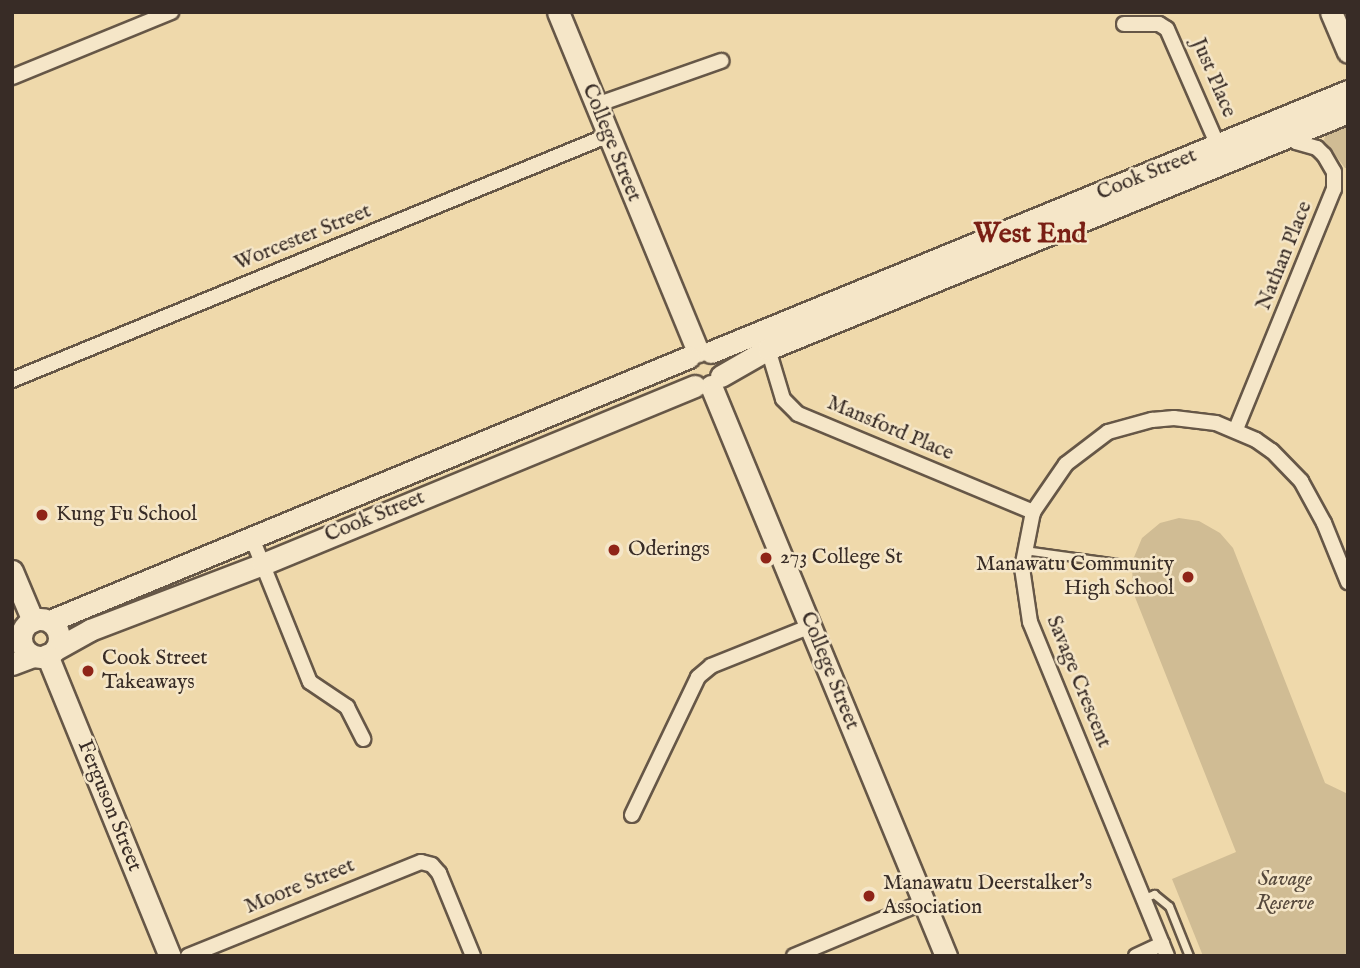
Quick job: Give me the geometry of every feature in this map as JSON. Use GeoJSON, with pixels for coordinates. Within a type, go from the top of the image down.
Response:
{"type":"FeatureCollection","features":[{"type":"Feature","properties":{"kind":"street"},"geometry":{"type":"LineString","coordinates":[[12,77],[171,12]]}},
{"type":"Feature","properties":{"kind":"street","name":"College Street"},"geometry":{"type":"LineString","coordinates":[[558,12],[699,353]]}},
{"type":"Feature","properties":{"kind":"street"},"geometry":{"type":"LineString","coordinates":[[1331,12],[1348,52]]}},
{"type":"Feature","properties":{"kind":"street","name":"Just Place"},"geometry":{"type":"LineString","coordinates":[[1124,24],[1159,24],[1167,29],[1218,146]]}},
{"type":"Feature","properties":{"kind":"street"},"geometry":{"type":"LineString","coordinates":[[596,105],[721,61]]}},
{"type":"Feature","properties":{"kind":"street","name":"Cook Street"},"geometry":{"type":"LineString","coordinates":[[12,664],[45,653],[90,630],[263,564],[709,382],[777,339],[1285,125],[1348,91]]}},
{"type":"Feature","properties":{"kind":"street","name":"Cook Street"},"geometry":{"type":"LineString","coordinates":[[1036,230],[1218,146],[1285,125],[1348,112]]}},
{"type":"Feature","properties":{"kind":"street","name":"Nathan Place"},"geometry":{"type":"LineString","coordinates":[[1236,429],[1334,189],[1334,173],[1324,155],[1317,148],[1296,142],[1285,125]]}},
{"type":"Feature","properties":{"kind":"street","name":"Worcester Street"},"geometry":{"type":"LineString","coordinates":[[12,380],[609,135]]}},
{"type":"Feature","properties":{"kind":"street","name":"Cook Street"},"geometry":{"type":"LineString","coordinates":[[30,625],[252,538],[699,353],[777,339]]}},
{"type":"Feature","properties":{"kind":"street","name":"Mansford Place"},"geometry":{"type":"LineString","coordinates":[[777,339],[783,399],[798,414],[1033,513]]}},
{"type":"Feature","properties":{"kind":"street"},"geometry":{"type":"LineString","coordinates":[[699,353],[722,365],[709,382],[685,373],[699,353]]}},
{"type":"Feature","properties":{"kind":"street","name":"College Street"},"geometry":{"type":"LineString","coordinates":[[709,382],[946,956]]}},
{"type":"Feature","properties":{"kind":"street","name":"Savage Crescent"},"geometry":{"type":"LineString","coordinates":[[1165,950],[1030,622],[1024,585],[1023,550],[1033,513],[1066,464],[1108,432],[1131,423],[1174,418],[1216,423],[1236,429],[1272,451],[1301,481],[1324,523],[1348,582]]}},
{"type":"Feature","properties":{"kind":"street"},"geometry":{"type":"LineString","coordinates":[[252,538],[310,682],[347,707],[363,739]]}},
{"type":"Feature","properties":{"kind":"street"},"geometry":{"type":"LineString","coordinates":[[12,571],[30,625],[21,642],[45,653],[59,632],[30,625]]}},
{"type":"Feature","properties":{"kind":"street"},"geometry":{"type":"LineString","coordinates":[[632,815],[698,677],[711,666],[811,626]]}},
{"type":"Feature","properties":{"kind":"street","name":"Ferguson Street"},"geometry":{"type":"LineString","coordinates":[[45,653],[170,956]]}},
{"type":"Feature","properties":{"kind":"street","name":"Moore Street"},"geometry":{"type":"LineString","coordinates":[[188,956],[413,864],[428,863],[439,873],[473,956]]}},
{"type":"Feature","properties":{"kind":"street"},"geometry":{"type":"LineString","coordinates":[[794,956],[924,902]]}},
{"type":"Feature","properties":{"kind":"street"},"geometry":{"type":"LineString","coordinates":[[1136,956],[1165,950]]}},
{"type":"Feature","properties":{"kind":"lane"},"geometry":{"type":"LineString","coordinates":[[1023,550],[1132,565]]}},
{"type":"Feature","properties":{"kind":"lane"},"geometry":{"type":"LineString","coordinates":[[1144,898],[1154,894],[1169,906],[1189,956]]}},
{"type":"Feature","properties":{"kind":"green space"},"geometry":{"type":"Polygon","coordinates":[[[1348,124],[1348,168],[1345,168],[1324,140],[1326,133],[1348,124]]]}},
{"type":"Feature","properties":{"kind":"green space","name":"Savage Reserve"},"geometry":{"type":"Polygon","coordinates":[[[1179,518],[1199,521],[1220,533],[1233,548],[1325,783],[1348,794],[1348,956],[1203,956],[1172,879],[1236,852],[1133,592],[1132,562],[1142,538],[1160,523],[1179,518]]]}},
{"type":"Feature","properties":{"kind":"place","name":"Kung Fu School"},"geometry":{"type":"Point","coordinates":[42,515]}},
{"type":"Feature","properties":{"kind":"place","name":"Oderings"},"geometry":{"type":"Point","coordinates":[614,550]}},
{"type":"Feature","properties":{"kind":"place","name":"273 College St"},"geometry":{"type":"Point","coordinates":[766,558]}},
{"type":"Feature","properties":{"kind":"place","name":"Manawatu Community High School"},"geometry":{"type":"Point","coordinates":[1188,577]}},
{"type":"Feature","properties":{"kind":"place","name":"Cook Street Takeaways"},"geometry":{"type":"Point","coordinates":[88,671]}},
{"type":"Feature","properties":{"kind":"place","name":"Manawatu Deerstalker's Association"},"geometry":{"type":"Point","coordinates":[869,896]}},
{"type":"Feature","properties":{"kind":"district","name":"West End"},"geometry":{"type":"Point","coordinates":[1030,235]}}]}
